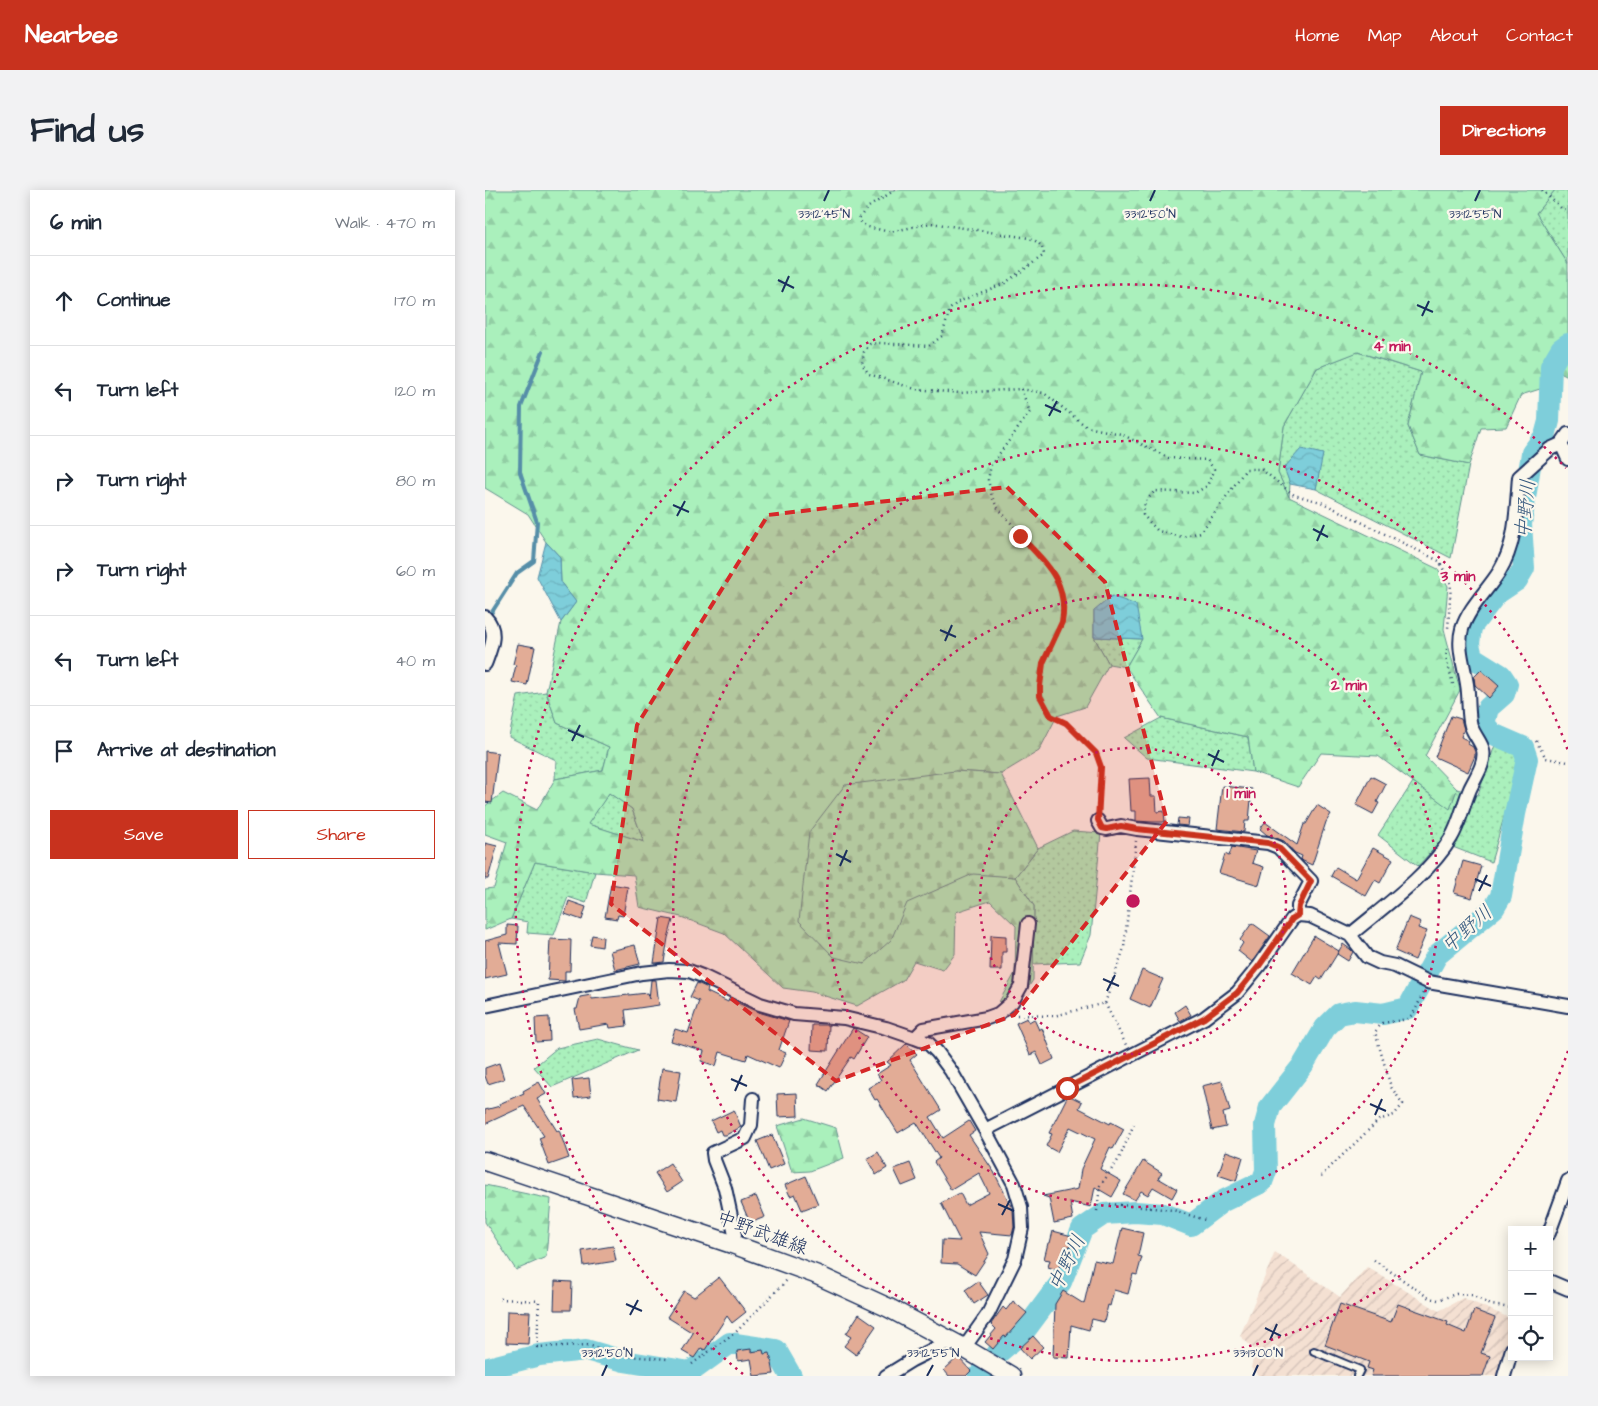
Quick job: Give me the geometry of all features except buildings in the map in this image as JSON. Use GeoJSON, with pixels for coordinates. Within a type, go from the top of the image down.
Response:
{"type":"FeatureCollection","features":[{"type":"Feature","properties":{"kind":"main road","name":"中野武雄線"},"geometry":{"type":"LineString","coordinates":[[485,1160],[732,1244],[799,1269],[889,1308],[957,1344],[1011,1376]]}},
{"type":"Feature","properties":{"kind":"street"},"geometry":{"type":"LineString","coordinates":[[1350,935],[1422,874],[1442,853],[1452,836],[1469,791],[1483,762],[1483,750],[1472,728],[1467,710],[1468,692],[1461,654],[1462,630],[1469,613],[1498,573],[1509,553],[1514,534],[1519,477],[1549,449],[1564,439],[1568,459]]}},
{"type":"Feature","properties":{"kind":"street"},"geometry":{"type":"LineString","coordinates":[[485,617],[493,628],[493,645],[485,664]]}},
{"type":"Feature","properties":{"kind":"street"},"geometry":{"type":"LineString","coordinates":[[1098,820],[1102,828],[1107,829],[1121,826],[1268,843],[1278,847],[1311,881],[1299,906],[1298,915]]}},
{"type":"Feature","properties":{"kind":"street"},"geometry":{"type":"LineString","coordinates":[[985,1130],[1204,1018],[1237,993],[1259,966],[1292,919],[1298,915],[1310,916],[1350,935],[1367,957],[1380,964],[1395,966],[1422,980],[1568,1006]]}},
{"type":"Feature","properties":{"kind":"street"},"geometry":{"type":"LineString","coordinates":[[915,1038],[924,1029],[987,1018],[998,1014],[1012,1002],[1021,986],[1028,924]]}},
{"type":"Feature","properties":{"kind":"street"},"geometry":{"type":"LineString","coordinates":[[485,1006],[641,974],[669,970],[689,971],[760,1004],[794,1014],[844,1018],[928,1043],[951,1071],[1014,1184],[1021,1207],[1022,1228],[1015,1259],[988,1314],[957,1344],[912,1360],[886,1376]]}},
{"type":"Feature","properties":{"kind":"street"},"geometry":{"type":"LineString","coordinates":[[732,1244],[735,1235],[725,1188],[713,1160],[713,1153],[745,1138],[751,1125],[753,1099]]}},
{"type":"Feature","properties":{"kind":"street"},"geometry":{"type":"LineString","coordinates":[[1552,1226],[1568,1181]]}},
{"type":"Feature","properties":{"kind":"street"},"geometry":{"type":"LineString","coordinates":[[1553,1283],[1568,1289]]}},
{"type":"Feature","properties":{"kind":"street"},"geometry":{"type":"LineString","coordinates":[[1504,1376],[1508,1361]]}},
{"type":"Feature","properties":{"kind":"lane"},"geometry":{"type":"LineString","coordinates":[[1314,1351],[1360,1370],[1357,1376]]}},
{"type":"Feature","properties":{"kind":"path"},"geometry":{"type":"LineString","coordinates":[[895,190],[867,208],[859,218],[862,224],[890,232],[931,222],[1029,238],[1038,242],[1043,249],[1044,255],[1005,283],[958,302],[950,309],[942,336],[929,346],[870,344],[864,352],[862,364],[869,374],[915,389],[960,393],[1021,388],[1044,393],[1087,428],[1121,434],[1169,458],[1207,460],[1214,469],[1207,486],[1195,493],[1155,491],[1145,502],[1143,515],[1158,531],[1182,537],[1201,532],[1246,469],[1261,468],[1294,495],[1321,502],[1439,561],[1451,584],[1448,630]]}},
{"type":"Feature","properties":{"kind":"path"},"geometry":{"type":"LineString","coordinates":[[1542,190],[1568,212]]}},
{"type":"Feature","properties":{"kind":"path"},"geometry":{"type":"LineString","coordinates":[[1021,388],[1030,412],[991,465],[988,480],[997,508],[1051,568],[1062,594],[1062,622],[1043,663],[1040,696],[1051,716],[1066,723],[1096,753],[1101,767],[1098,820]]}},
{"type":"Feature","properties":{"kind":"path"},"geometry":{"type":"LineString","coordinates":[[1447,648],[1446,658],[1455,692]]}},
{"type":"Feature","properties":{"kind":"path"},"geometry":{"type":"LineString","coordinates":[[1536,741],[1546,758],[1568,762]]}},
{"type":"Feature","properties":{"kind":"path"},"geometry":{"type":"LineString","coordinates":[[1131,1056],[1105,1003],[1124,948],[1137,829]]}},
{"type":"Feature","properties":{"kind":"path"},"geometry":{"type":"LineString","coordinates":[[1321,1176],[1379,1120],[1394,1116],[1403,1104],[1391,1087],[1375,1032],[1382,1023],[1406,1020],[1415,1013],[1422,980]]}},
{"type":"Feature","properties":{"kind":"path"},"geometry":{"type":"LineString","coordinates":[[998,1014],[1054,1016],[1105,1003]]}},
{"type":"Feature","properties":{"kind":"path"},"geometry":{"type":"LineString","coordinates":[[1097,1211],[1100,1186],[1119,1159],[1134,1124]]}},
{"type":"Feature","properties":{"kind":"path"},"geometry":{"type":"LineString","coordinates":[[1110,1204],[1173,1210],[1205,1220]]}},
{"type":"Feature","properties":{"kind":"path"},"geometry":{"type":"LineString","coordinates":[[1375,1260],[1429,1298],[1438,1300],[1456,1294],[1471,1295],[1491,1305],[1508,1307]]}},
{"type":"Feature","properties":{"kind":"path"},"geometry":{"type":"LineString","coordinates":[[692,1364],[737,1331],[799,1269]]}},
{"type":"Feature","properties":{"kind":"path"},"geometry":{"type":"LineString","coordinates":[[500,1299],[539,1302],[537,1347],[587,1345],[627,1356],[667,1359]]}},
{"type":"Feature","properties":{"kind":"highlighted area"},"geometry":{"type":"Polygon","coordinates":[[[1007,487],[1105,582],[1167,821],[1014,1015],[836,1081],[611,904],[637,725],[768,515],[1007,487]]]}},
{"type":"Feature","properties":{"kind":"shaded area"},"geometry":{"type":"Polygon","coordinates":[[[1275,1252],[1340,1297],[1367,1267],[1439,1311],[1463,1298],[1508,1317],[1508,1338],[1497,1376],[1259,1376],[1251,1368],[1255,1350],[1240,1336],[1275,1252]]]}},
{"type":"Feature","properties":{"kind":"green space"},"geometry":{"type":"Polygon","coordinates":[[[485,190],[1555,190],[1536,213],[1568,264],[1568,376],[1558,371],[1540,389],[1521,395],[1506,427],[1481,428],[1469,465],[1420,455],[1408,426],[1421,372],[1358,352],[1317,368],[1284,426],[1278,473],[1289,497],[1438,569],[1448,586],[1444,629],[1460,690],[1425,756],[1457,789],[1450,809],[1378,756],[1321,753],[1298,787],[1253,772],[1248,737],[1161,718],[1126,667],[1142,639],[1094,611],[1094,637],[1109,664],[1085,707],[1057,716],[1039,751],[1001,774],[955,771],[864,890],[973,873],[1015,877],[1034,906],[1033,980],[1016,1007],[999,1002],[1015,973],[1016,926],[990,901],[956,912],[955,954],[943,970],[914,961],[903,980],[857,1006],[812,992],[783,988],[724,933],[681,917],[639,907],[634,875],[595,872],[535,862],[511,919],[485,930],[485,889],[494,888],[507,842],[485,834],[485,806],[503,793],[537,810],[555,779],[603,770],[609,747],[557,723],[546,692],[561,622],[576,602],[561,583],[560,557],[546,542],[528,514],[485,488],[485,190]],[[609,793],[588,824],[644,842],[632,809],[609,793]]]}},
{"type":"Feature","properties":{"kind":"green space"},"geometry":{"type":"Polygon","coordinates":[[[1555,190],[1568,191],[1568,264],[1536,213],[1555,190]]]}},
{"type":"Feature","properties":{"kind":"green space"},"geometry":{"type":"Polygon","coordinates":[[[1357,352],[1421,372],[1408,426],[1420,455],[1469,465],[1451,558],[1316,489],[1322,454],[1285,468],[1290,484],[1289,497],[1278,473],[1284,426],[1317,368],[1357,352]]]}},
{"type":"Feature","properties":{"kind":"green space"},"geometry":{"type":"Polygon","coordinates":[[[1094,637],[1142,639],[1126,667],[1109,664],[1094,637]]]}},
{"type":"Feature","properties":{"kind":"green space"},"geometry":{"type":"Polygon","coordinates":[[[546,692],[557,723],[609,747],[603,770],[555,779],[556,760],[509,737],[518,696],[546,692]]]}},
{"type":"Feature","properties":{"kind":"green space"},"geometry":{"type":"Polygon","coordinates":[[[1161,718],[1248,737],[1253,772],[1147,758],[1124,738],[1161,718]]]}},
{"type":"Feature","properties":{"kind":"green space"},"geometry":{"type":"Polygon","coordinates":[[[1497,739],[1522,755],[1491,862],[1440,842],[1418,866],[1378,835],[1413,782],[1450,808],[1457,789],[1478,795],[1497,739]]]}},
{"type":"Feature","properties":{"kind":"green space"},"geometry":{"type":"Polygon","coordinates":[[[955,771],[1001,774],[1038,848],[1015,877],[973,874],[907,903],[891,940],[864,964],[834,957],[799,921],[809,832],[845,785],[955,771]]]}},
{"type":"Feature","properties":{"kind":"green space"},"geometry":{"type":"Polygon","coordinates":[[[609,793],[632,809],[644,842],[587,824],[609,793]]]}},
{"type":"Feature","properties":{"kind":"green space"},"geometry":{"type":"Polygon","coordinates":[[[1073,831],[1101,833],[1091,935],[1080,962],[1033,964],[1034,906],[1015,877],[1038,848],[1073,831]]]}},
{"type":"Feature","properties":{"kind":"green space"},"geometry":{"type":"Polygon","coordinates":[[[535,862],[595,872],[586,903],[568,897],[554,935],[527,933],[528,922],[511,919],[535,862]]]}},
{"type":"Feature","properties":{"kind":"green space"},"geometry":{"type":"Polygon","coordinates":[[[598,1039],[638,1050],[552,1087],[534,1067],[557,1048],[598,1039]]]}},
{"type":"Feature","properties":{"kind":"green space"},"geometry":{"type":"Polygon","coordinates":[[[804,1118],[836,1128],[844,1158],[810,1171],[792,1172],[777,1126],[804,1118]]]}},
{"type":"Feature","properties":{"kind":"green space"},"geometry":{"type":"Polygon","coordinates":[[[485,1185],[551,1199],[546,1257],[516,1270],[485,1222],[485,1185]]]}},
{"type":"Feature","properties":{"kind":"water"},"geometry":{"type":"Polygon","coordinates":[[[1301,449],[1323,454],[1316,489],[1290,484],[1284,468],[1301,449]]]}},
{"type":"Feature","properties":{"kind":"water"},"geometry":{"type":"Polygon","coordinates":[[[546,542],[560,557],[561,583],[576,602],[561,622],[537,577],[546,542]]]}},
{"type":"Feature","properties":{"kind":"water"},"geometry":{"type":"Polygon","coordinates":[[[1112,596],[1136,605],[1142,639],[1094,637],[1094,611],[1112,596]]]}},
{"type":"Feature","properties":{"kind":"waterway","name":"中野川"},"geometry":{"type":"LineString","coordinates":[[997,1354],[1026,1329],[1061,1282],[1082,1229],[1104,1214],[1135,1212],[1163,1214],[1191,1225],[1223,1201],[1262,1182],[1266,1171],[1265,1125],[1270,1107],[1303,1065],[1325,1028],[1339,1014],[1355,1011],[1383,1014],[1408,1008],[1437,955],[1494,908],[1501,896],[1515,814],[1527,759],[1523,747],[1493,734],[1484,724],[1488,708],[1504,694],[1507,684],[1501,675],[1472,657],[1469,644],[1471,627],[1496,594],[1517,580],[1524,568],[1521,524],[1532,453],[1545,436],[1549,421],[1551,366],[1561,349],[1568,344]]}},
{"type":"Feature","properties":{"kind":"waterway"},"geometry":{"type":"LineString","coordinates":[[492,612],[517,573],[534,561],[537,522],[520,472],[521,407],[543,351]]}},
{"type":"Feature","properties":{"kind":"waterway","name":"中野川"},"geometry":{"type":"LineString","coordinates":[[485,1369],[539,1355],[586,1350],[624,1361],[690,1372],[730,1343],[776,1350],[791,1376]]}},
{"type":"Feature","properties":{"kind":"waterway","name":"中野川"},"geometry":{"type":"LineString","coordinates":[[979,1376],[983,1372]]}},
{"type":"Feature","properties":{"kind":"route"},"geometry":{"type":"LineString","coordinates":[[1020,536],[1051,568],[1062,594],[1062,622],[1043,663],[1040,696],[1051,716],[1066,723],[1096,753],[1101,767],[1098,820],[1102,828],[1107,829],[1121,826],[1268,843],[1278,847],[1311,881],[1299,906],[1298,915],[1292,919],[1259,966],[1237,993],[1204,1018],[1067,1088]]}}]}
